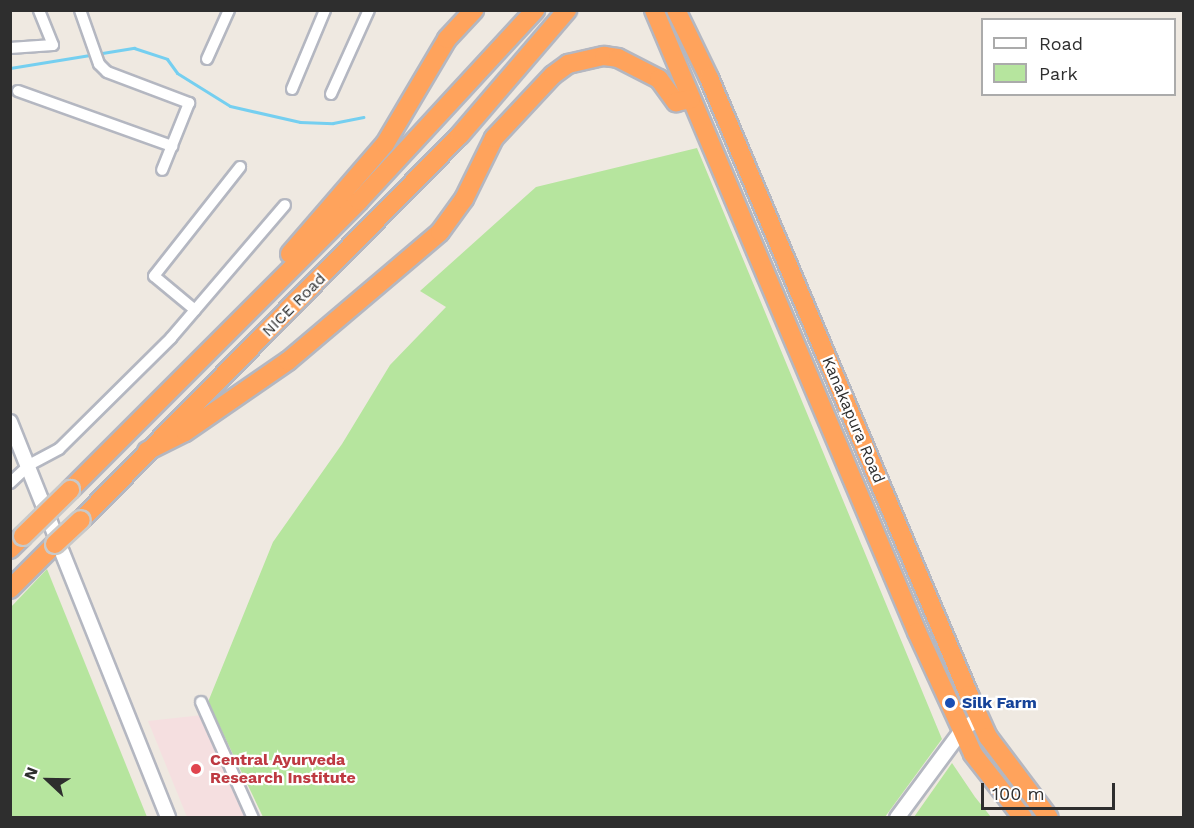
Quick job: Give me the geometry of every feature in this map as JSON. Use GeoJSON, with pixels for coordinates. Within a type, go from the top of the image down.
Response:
{"type":"FeatureCollection","features":[{"type":"Feature","properties":{"kind":"highway"},"geometry":{"type":"LineString","coordinates":[[255,304],[276,271],[385,144],[447,39],[474,10]]}},
{"type":"Feature","properties":{"kind":"highway","name":"NICE Road"},"geometry":{"type":"LineString","coordinates":[[17,542],[359,201],[535,10]]}},
{"type":"Feature","properties":{"kind":"highway","name":"NICE Road"},"geometry":{"type":"LineString","coordinates":[[10,589],[81,520],[460,135],[567,10]]}},
{"type":"Feature","properties":{"kind":"highway","name":"Kanakapura Road"},"geometry":{"type":"LineString","coordinates":[[654,10],[917,633],[973,754],[1023,818]]}},
{"type":"Feature","properties":{"kind":"highway","name":"Kanakapura Road"},"geometry":{"type":"LineString","coordinates":[[676,10],[988,737],[1049,818]]}},
{"type":"Feature","properties":{"kind":"highway"},"geometry":{"type":"LineString","coordinates":[[147,451],[185,432],[288,361],[440,232],[465,199],[494,138],[553,75],[568,64],[588,58],[618,58],[658,79],[676,102],[691,99]]}},
{"type":"Feature","properties":{"kind":"highway"},"geometry":{"type":"LineString","coordinates":[[735,201],[754,190]]}},
{"type":"Feature","properties":{"kind":"street"},"geometry":{"type":"LineString","coordinates":[[10,48],[53,45],[39,10]]}},
{"type":"Feature","properties":{"kind":"street"},"geometry":{"type":"LineString","coordinates":[[81,10],[99,64],[107,72],[189,103],[162,170]]}},
{"type":"Feature","properties":{"kind":"street"},"geometry":{"type":"LineString","coordinates":[[207,59],[229,10]]}},
{"type":"Feature","properties":{"kind":"street"},"geometry":{"type":"LineString","coordinates":[[292,89],[325,10]]}},
{"type":"Feature","properties":{"kind":"street"},"geometry":{"type":"LineString","coordinates":[[331,94],[369,10]]}},
{"type":"Feature","properties":{"kind":"street"},"geometry":{"type":"LineString","coordinates":[[18,91],[172,146]]}},
{"type":"Feature","properties":{"kind":"street"},"geometry":{"type":"LineString","coordinates":[[195,310],[154,276],[240,168]]}},
{"type":"Feature","properties":{"kind":"street"},"geometry":{"type":"LineString","coordinates":[[10,483],[29,465],[59,449],[195,310],[285,205]]}},
{"type":"Feature","properties":{"kind":"street"},"geometry":{"type":"LineString","coordinates":[[10,422],[168,818]]}},
{"type":"Feature","properties":{"kind":"street"},"geometry":{"type":"LineString","coordinates":[[201,702],[253,818]]}},
{"type":"Feature","properties":{"kind":"street"},"geometry":{"type":"LineString","coordinates":[[897,818],[962,730],[980,718]]}},
{"type":"Feature","properties":{"kind":"shaded area","name":"Central Ayurveda Research Institute"},"geometry":{"type":"Polygon","coordinates":[[[203,715],[245,817],[187,817],[148,721],[203,715]]]}},
{"type":"Feature","properties":{"kind":"green space"},"geometry":{"type":"Polygon","coordinates":[[[697,148],[942,739],[885,817],[263,817],[208,702],[273,542],[342,444],[390,365],[446,307],[420,291],[536,187],[697,148]]]}},
{"type":"Feature","properties":{"kind":"green space"},"geometry":{"type":"Polygon","coordinates":[[[47,569],[147,817],[11,817],[11,607],[47,569]]]}},
{"type":"Feature","properties":{"kind":"green space"},"geometry":{"type":"Polygon","coordinates":[[[952,763],[975,797],[991,817],[914,817],[952,763]]]}},
{"type":"Feature","properties":{"kind":"waterway"},"geometry":{"type":"LineString","coordinates":[[10,68],[134,48],[167,59],[177,73],[230,106],[300,122],[333,123],[363,117]]}},
{"type":"Feature","properties":{"kind":"place","name":"Silk Farm"},"geometry":{"type":"Point","coordinates":[950,703]}},
{"type":"Feature","properties":{"kind":"place","name":"Central Ayurveda Research Institute"},"geometry":{"type":"Point","coordinates":[196,769]}}]}
